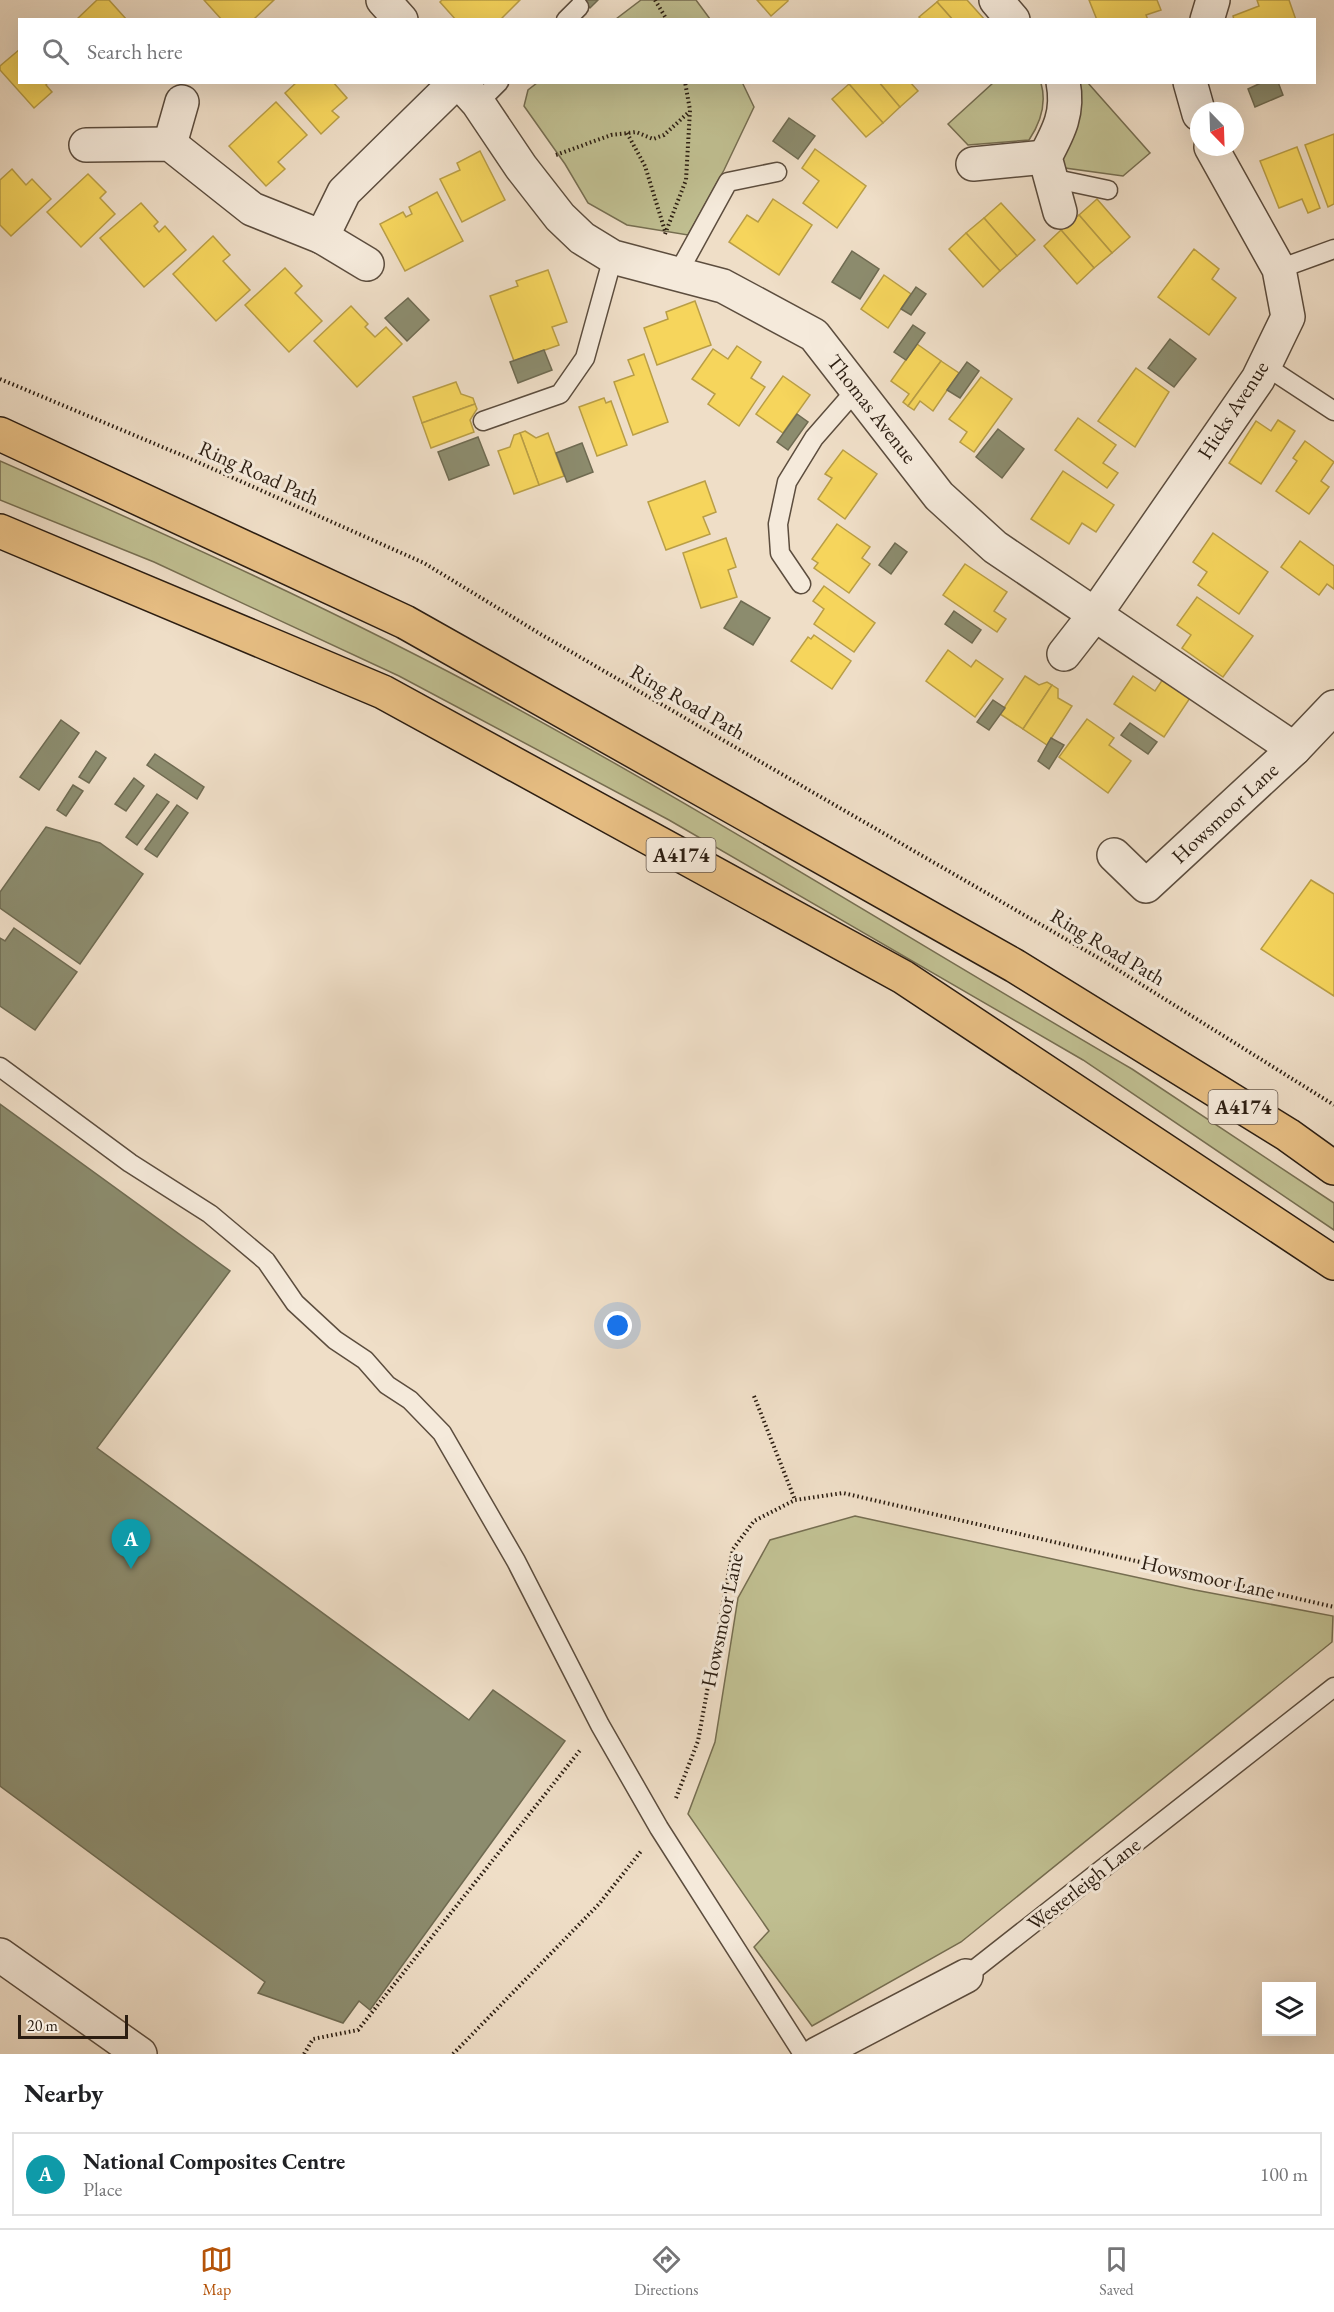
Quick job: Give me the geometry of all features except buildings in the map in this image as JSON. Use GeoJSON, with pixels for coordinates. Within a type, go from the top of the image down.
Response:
{"type":"FeatureCollection","features":[{"type":"Feature","properties":{"kind":"highway","name":"A4174"},"geometry":{"type":"LineString","coordinates":[[0,434],[405,622],[1015,966],[1288,1135],[1334,1168]]}},
{"type":"Feature","properties":{"kind":"highway","name":"A4174"},"geometry":{"type":"LineString","coordinates":[[0,531],[383,692],[705,868],[903,977],[1334,1263]]}},
{"type":"Feature","properties":{"kind":"street"},"geometry":{"type":"LineString","coordinates":[[383,0],[399,18]]}},
{"type":"Feature","properties":{"kind":"street"},"geometry":{"type":"LineString","coordinates":[[996,0],[1011,18]]}},
{"type":"Feature","properties":{"kind":"street"},"geometry":{"type":"LineString","coordinates":[[1208,18],[1212,0]]}},
{"type":"Feature","properties":{"kind":"street"},"geometry":{"type":"LineString","coordinates":[[1060,212],[1048,168],[1062,126],[1066,101],[1063,84]]}},
{"type":"Feature","properties":{"kind":"street"},"geometry":{"type":"LineString","coordinates":[[1192,84],[1196,102]]}},
{"type":"Feature","properties":{"kind":"street","name":"Thomas Avenue"},"geometry":{"type":"LineString","coordinates":[[322,237],[344,192],[473,88],[521,167],[560,217],[582,238],[614,257],[723,286],[814,335],[939,496],[995,547],[1294,749]]}},
{"type":"Feature","properties":{"kind":"street"},"geometry":{"type":"LineString","coordinates":[[170,144],[182,102]]}},
{"type":"Feature","properties":{"kind":"street"},"geometry":{"type":"LineString","coordinates":[[86,145],[170,144],[252,208],[322,237],[367,264]]}},
{"type":"Feature","properties":{"kind":"street","name":"Hicks Avenue"},"geometry":{"type":"LineString","coordinates":[[1064,654],[1096,614],[1258,379],[1288,317],[1279,269],[1216,156]]}},
{"type":"Feature","properties":{"kind":"street"},"geometry":{"type":"LineString","coordinates":[[973,164],[1048,168]]}},
{"type":"Feature","properties":{"kind":"street","name":"Howsmoor Lane"},"geometry":{"type":"LineString","coordinates":[[1114,855],[1146,886],[1294,749],[1334,706]]}},
{"type":"Feature","properties":{"kind":"street"},"geometry":{"type":"LineString","coordinates":[[0,1954],[140,2054]]}},
{"type":"Feature","properties":{"kind":"street","name":"Westerleigh Lane"},"geometry":{"type":"LineString","coordinates":[[817,2054],[966,1976]]}},
{"type":"Feature","properties":{"kind":"lane"},"geometry":{"type":"LineString","coordinates":[[568,18],[579,7]]}},
{"type":"Feature","properties":{"kind":"lane"},"geometry":{"type":"LineString","coordinates":[[1048,168],[1108,190]]}},
{"type":"Feature","properties":{"kind":"lane"},"geometry":{"type":"LineString","coordinates":[[666,269],[728,182],[777,172]]}},
{"type":"Feature","properties":{"kind":"lane"},"geometry":{"type":"LineString","coordinates":[[1279,269],[1334,249]]}},
{"type":"Feature","properties":{"kind":"lane"},"geometry":{"type":"LineString","coordinates":[[483,420],[560,394],[585,357],[614,257]]}},
{"type":"Feature","properties":{"kind":"lane"},"geometry":{"type":"LineString","coordinates":[[1264,365],[1334,411]]}},
{"type":"Feature","properties":{"kind":"lane"},"geometry":{"type":"LineString","coordinates":[[801,584],[780,553],[778,524],[787,482],[814,438],[856,390]]}},
{"type":"Feature","properties":{"kind":"lane"},"geometry":{"type":"LineString","coordinates":[[0,1066],[130,1163],[210,1214],[266,1262],[295,1303],[335,1340],[365,1360],[387,1385],[410,1400],[442,1433],[474,1484],[561,1644],[600,1725],[659,1828],[803,2054]]}},
{"type":"Feature","properties":{"kind":"lane","name":"Westerleigh Lane"},"geometry":{"type":"LineString","coordinates":[[966,1976],[1334,1687]]}},
{"type":"Feature","properties":{"kind":"path"},"geometry":{"type":"LineString","coordinates":[[655,0],[666,18]]}},
{"type":"Feature","properties":{"kind":"path"},"geometry":{"type":"LineString","coordinates":[[666,232],[686,180],[690,110],[685,84]]}},
{"type":"Feature","properties":{"kind":"path"},"geometry":{"type":"LineString","coordinates":[[521,167],[611,135],[636,132],[653,139],[664,135],[690,110]]}},
{"type":"Feature","properties":{"kind":"path"},"geometry":{"type":"LineString","coordinates":[[627,133],[645,166],[666,232],[666,269]]}},
{"type":"Feature","properties":{"kind":"path","name":"Ring Road Path"},"geometry":{"type":"LineString","coordinates":[[0,379],[184,456],[424,563],[542,635],[1107,963],[1334,1105]]}},
{"type":"Feature","properties":{"kind":"path"},"geometry":{"type":"LineString","coordinates":[[754,1396],[795,1500]]}},
{"type":"Feature","properties":{"kind":"path","name":"Howsmoor Lane"},"geometry":{"type":"LineString","coordinates":[[453,2054],[599,1904],[659,1828],[675,1799],[698,1741],[733,1549],[754,1521],[795,1500],[843,1493],[1334,1607]]}},
{"type":"Feature","properties":{"kind":"path"},"geometry":{"type":"LineString","coordinates":[[304,2054],[313,2039],[358,2030],[600,1725]]}},
{"type":"Feature","properties":{"kind":"shaded area"},"geometry":{"type":"Polygon","coordinates":[[[641,0],[696,0],[709,18],[617,18],[641,0]]]}},
{"type":"Feature","properties":{"kind":"shaded area"},"geometry":{"type":"Polygon","coordinates":[[[536,84],[743,84],[754,107],[724,170],[688,235],[627,225],[588,203],[565,164],[524,106],[528,90],[536,84]]]}},
{"type":"Feature","properties":{"kind":"shaded area"},"geometry":{"type":"Polygon","coordinates":[[[992,84],[1041,84],[1042,113],[1029,140],[968,145],[948,124],[992,84]]]}},
{"type":"Feature","properties":{"kind":"shaded area"},"geometry":{"type":"Polygon","coordinates":[[[1077,84],[1089,84],[1150,153],[1123,176],[1058,167],[1077,84]]]}},
{"type":"Feature","properties":{"kind":"shaded area"},"geometry":{"type":"Polygon","coordinates":[[[0,461],[192,547],[382,638],[507,703],[665,792],[1132,1069],[1334,1203],[1334,1230],[1083,1060],[669,820],[399,676],[154,562],[0,500],[0,461]]]}},
{"type":"Feature","properties":{"kind":"shaded area"},"geometry":{"type":"Polygon","coordinates":[[[855,1516],[1195,1590],[1333,1616],[1332,1642],[961,1942],[812,2026],[754,1947],[769,1931],[688,1814],[715,1742],[738,1598],[770,1540],[855,1516]]]}},
{"type":"Feature","properties":{"kind":"place","name":"National Composites Centre"},"geometry":{"type":"Point","coordinates":[131,1569]}}]}
